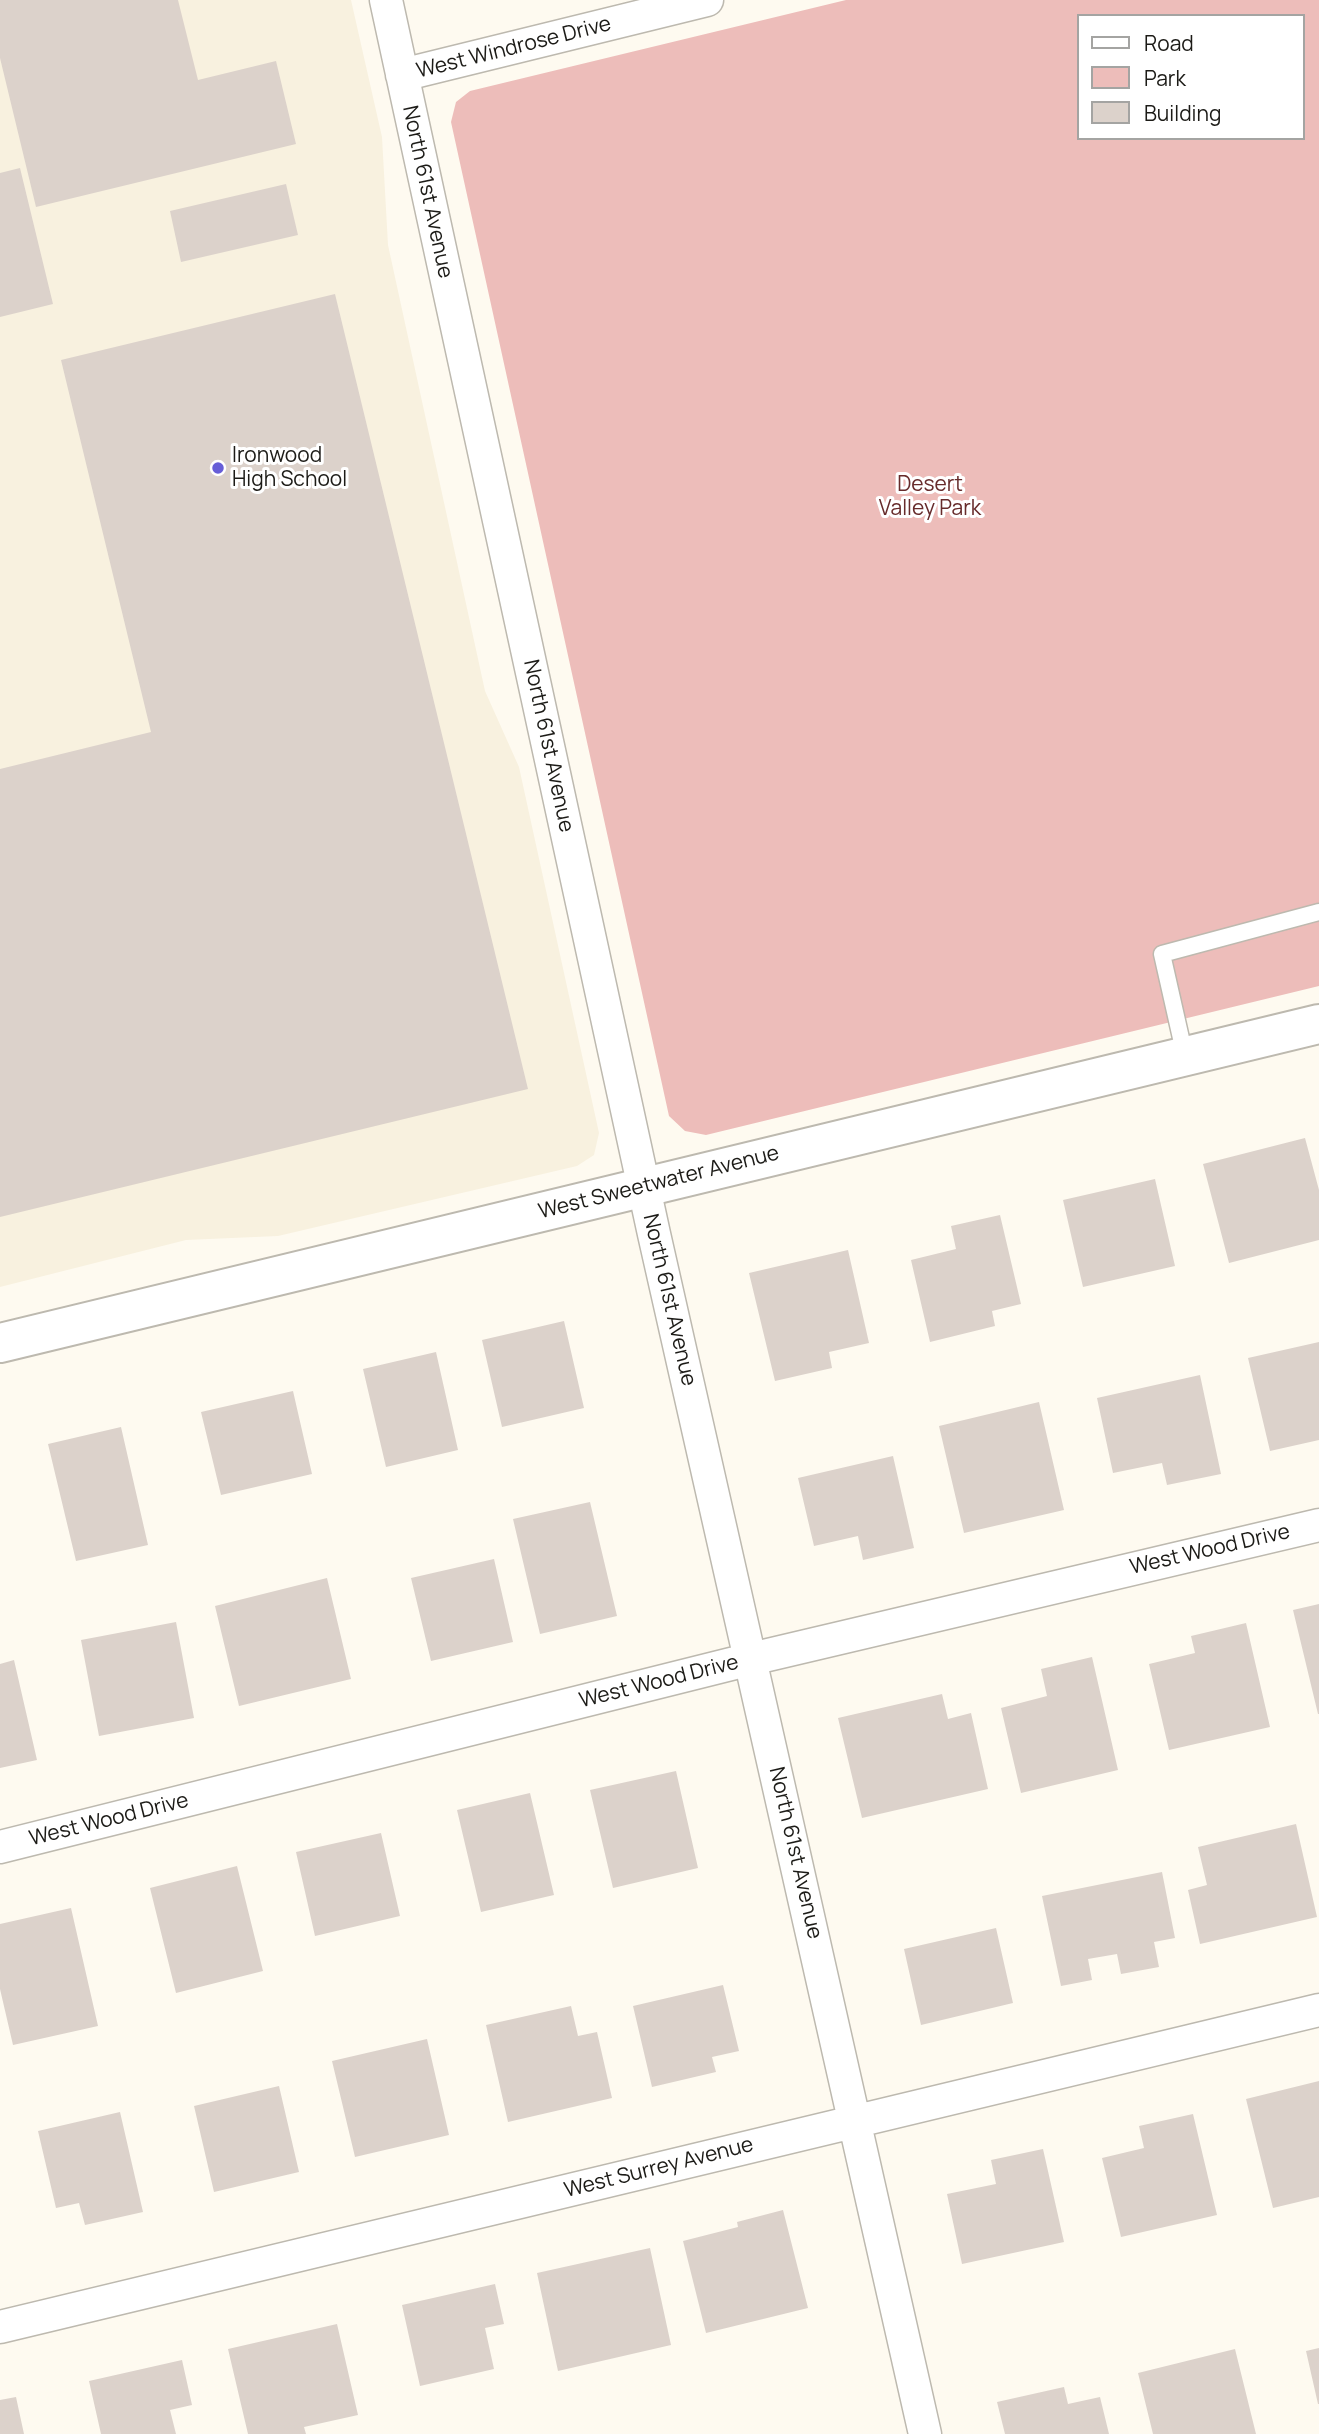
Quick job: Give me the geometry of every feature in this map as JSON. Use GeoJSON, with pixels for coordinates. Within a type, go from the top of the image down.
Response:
{"type":"FeatureCollection","features":[{"type":"Feature","properties":{"kind":"street","name":"North 61st Avenue"},"geometry":{"type":"LineString","coordinates":[[386,0],[644,1187],[925,2434]]}},
{"type":"Feature","properties":{"kind":"street","name":"West Windrose Drive"},"geometry":{"type":"LineString","coordinates":[[402,75],[707,0]]}},
{"type":"Feature","properties":{"kind":"street","name":"West Sweetwater Avenue"},"geometry":{"type":"LineString","coordinates":[[0,1343],[1319,1024]]}},
{"type":"Feature","properties":{"kind":"street","name":"West Wood Drive"},"geometry":{"type":"LineString","coordinates":[[0,1847],[751,1659],[1319,1525]]}},
{"type":"Feature","properties":{"kind":"street","name":"West Surrey Avenue"},"geometry":{"type":"LineString","coordinates":[[0,2328],[1319,2010]]}},
{"type":"Feature","properties":{"kind":"lane"},"geometry":{"type":"LineString","coordinates":[[1185,1056],[1162,954],[1319,912]]}},
{"type":"Feature","properties":{"kind":"shaded area","name":"Ironwood High School"},"geometry":{"type":"Polygon","coordinates":[[[0,0],[351,0],[382,137],[388,245],[485,691],[519,767],[599,1133],[594,1155],[577,1166],[278,1236],[186,1240],[0,1287],[0,0]]]}},
{"type":"Feature","properties":{"kind":"green space","name":"Desert Valley Park"},"geometry":{"type":"Polygon","coordinates":[[[846,0],[1319,0],[1319,986],[706,1135],[685,1131],[669,1116],[451,122],[456,102],[470,91],[846,0]]]}},
{"type":"Feature","properties":{"kind":"building"},"geometry":{"type":"Polygon","coordinates":[[[0,0],[178,0],[198,80],[276,61],[296,144],[36,207],[0,58],[0,0]]]}},
{"type":"Feature","properties":{"kind":"building"},"geometry":{"type":"Polygon","coordinates":[[[20,168],[53,304],[0,317],[0,173],[20,168]]]}},
{"type":"Feature","properties":{"kind":"building"},"geometry":{"type":"Polygon","coordinates":[[[286,184],[298,235],[181,262],[170,211],[286,184]]]}},
{"type":"Feature","properties":{"kind":"building"},"geometry":{"type":"Polygon","coordinates":[[[335,294],[528,1089],[0,1217],[0,769],[151,732],[61,360],[335,294]]]}},
{"type":"Feature","properties":{"kind":"building"},"geometry":{"type":"Polygon","coordinates":[[[1305,1138],[1319,1190],[1319,1240],[1229,1263],[1203,1164],[1305,1138]]]}},
{"type":"Feature","properties":{"kind":"building"},"geometry":{"type":"Polygon","coordinates":[[[1155,1179],[1175,1266],[1083,1287],[1063,1200],[1155,1179]]]}},
{"type":"Feature","properties":{"kind":"building"},"geometry":{"type":"Polygon","coordinates":[[[1000,1215],[1021,1304],[992,1311],[995,1326],[930,1342],[911,1260],[956,1249],[951,1226],[1000,1215]]]}},
{"type":"Feature","properties":{"kind":"building"},"geometry":{"type":"Polygon","coordinates":[[[848,1250],[869,1343],[829,1352],[832,1368],[775,1381],[749,1273],[848,1250]]]}},
{"type":"Feature","properties":{"kind":"building"},"geometry":{"type":"Polygon","coordinates":[[[564,1321],[584,1408],[502,1427],[482,1340],[564,1321]]]}},
{"type":"Feature","properties":{"kind":"building"},"geometry":{"type":"Polygon","coordinates":[[[1319,1342],[1319,1440],[1270,1451],[1248,1358],[1319,1342]]]}},
{"type":"Feature","properties":{"kind":"building"},"geometry":{"type":"Polygon","coordinates":[[[436,1352],[458,1450],[386,1467],[363,1369],[436,1352]]]}},
{"type":"Feature","properties":{"kind":"building"},"geometry":{"type":"Polygon","coordinates":[[[1200,1375],[1221,1474],[1167,1485],[1162,1463],[1113,1473],[1097,1398],[1200,1375]]]}},
{"type":"Feature","properties":{"kind":"building"},"geometry":{"type":"Polygon","coordinates":[[[293,1391],[312,1474],[221,1495],[201,1412],[293,1391]]]}},
{"type":"Feature","properties":{"kind":"building"},"geometry":{"type":"Polygon","coordinates":[[[1039,1402],[1064,1510],[964,1533],[939,1426],[1039,1402]]]}},
{"type":"Feature","properties":{"kind":"building"},"geometry":{"type":"Polygon","coordinates":[[[121,1427],[148,1545],[76,1561],[48,1444],[121,1427]]]}},
{"type":"Feature","properties":{"kind":"building"},"geometry":{"type":"Polygon","coordinates":[[[893,1456],[914,1548],[863,1560],[858,1536],[814,1546],[798,1478],[893,1456]]]}},
{"type":"Feature","properties":{"kind":"building"},"geometry":{"type":"Polygon","coordinates":[[[590,1502],[617,1616],[540,1634],[513,1519],[590,1502]]]}},
{"type":"Feature","properties":{"kind":"building"},"geometry":{"type":"Polygon","coordinates":[[[494,1559],[513,1642],[431,1661],[411,1578],[494,1559]]]}},
{"type":"Feature","properties":{"kind":"building"},"geometry":{"type":"Polygon","coordinates":[[[327,1578],[351,1679],[239,1706],[215,1606],[327,1578]]]}},
{"type":"Feature","properties":{"kind":"building"},"geometry":{"type":"Polygon","coordinates":[[[1319,1604],[1319,1714],[1318,1714],[1293,1610],[1319,1604]]]}},
{"type":"Feature","properties":{"kind":"building"},"geometry":{"type":"Polygon","coordinates":[[[176,1622],[194,1718],[99,1736],[81,1640],[176,1622]]]}},
{"type":"Feature","properties":{"kind":"building"},"geometry":{"type":"Polygon","coordinates":[[[1246,1623],[1270,1727],[1169,1750],[1149,1664],[1195,1653],[1191,1636],[1246,1623]]]}},
{"type":"Feature","properties":{"kind":"building"},"geometry":{"type":"Polygon","coordinates":[[[1092,1657],[1118,1770],[1021,1793],[1001,1708],[1047,1696],[1041,1669],[1092,1657]]]}},
{"type":"Feature","properties":{"kind":"building"},"geometry":{"type":"Polygon","coordinates":[[[14,1660],[37,1760],[0,1768],[0,1664],[14,1660]]]}},
{"type":"Feature","properties":{"kind":"building"},"geometry":{"type":"Polygon","coordinates":[[[942,1694],[948,1719],[971,1713],[988,1789],[862,1818],[838,1718],[942,1694]]]}},
{"type":"Feature","properties":{"kind":"building"},"geometry":{"type":"Polygon","coordinates":[[[676,1771],[698,1868],[613,1888],[590,1790],[676,1771]]]}},
{"type":"Feature","properties":{"kind":"building"},"geometry":{"type":"Polygon","coordinates":[[[530,1793],[554,1895],[481,1912],[457,1810],[530,1793]]]}},
{"type":"Feature","properties":{"kind":"building"},"geometry":{"type":"Polygon","coordinates":[[[1296,1824],[1317,1917],[1200,1944],[1188,1890],[1207,1885],[1198,1847],[1296,1824]]]}},
{"type":"Feature","properties":{"kind":"building"},"geometry":{"type":"Polygon","coordinates":[[[381,1833],[400,1916],[315,1936],[296,1852],[381,1833]]]}},
{"type":"Feature","properties":{"kind":"building"},"geometry":{"type":"Polygon","coordinates":[[[237,1866],[263,1971],[176,1993],[150,1888],[237,1866]]]}},
{"type":"Feature","properties":{"kind":"building"},"geometry":{"type":"Polygon","coordinates":[[[1162,1872],[1175,1938],[1154,1942],[1159,1967],[1121,1974],[1117,1954],[1088,1959],[1092,1980],[1061,1986],[1042,1896],[1162,1872]]]}},
{"type":"Feature","properties":{"kind":"building"},"geometry":{"type":"Polygon","coordinates":[[[71,1908],[98,2026],[13,2045],[0,1989],[0,1924],[71,1908]]]}},
{"type":"Feature","properties":{"kind":"building"},"geometry":{"type":"Polygon","coordinates":[[[996,1928],[1013,2003],[921,2025],[904,1949],[996,1928]]]}},
{"type":"Feature","properties":{"kind":"building"},"geometry":{"type":"Polygon","coordinates":[[[723,1985],[739,2051],[712,2057],[716,2072],[652,2087],[633,2006],[723,1985]]]}},
{"type":"Feature","properties":{"kind":"building"},"geometry":{"type":"Polygon","coordinates":[[[571,2006],[578,2036],[597,2032],[612,2098],[508,2122],[486,2025],[571,2006]]]}},
{"type":"Feature","properties":{"kind":"building"},"geometry":{"type":"Polygon","coordinates":[[[427,2039],[449,2135],[355,2157],[332,2061],[427,2039]]]}},
{"type":"Feature","properties":{"kind":"building"},"geometry":{"type":"Polygon","coordinates":[[[1319,2081],[1319,2197],[1273,2208],[1246,2099],[1319,2081]]]}},
{"type":"Feature","properties":{"kind":"building"},"geometry":{"type":"Polygon","coordinates":[[[279,2086],[299,2172],[214,2192],[194,2106],[279,2086]]]}},
{"type":"Feature","properties":{"kind":"building"},"geometry":{"type":"Polygon","coordinates":[[[120,2112],[143,2212],[85,2225],[79,2203],[56,2208],[38,2131],[120,2112]]]}},
{"type":"Feature","properties":{"kind":"building"},"geometry":{"type":"Polygon","coordinates":[[[1193,2114],[1217,2215],[1121,2237],[1102,2158],[1144,2148],[1139,2126],[1193,2114]]]}},
{"type":"Feature","properties":{"kind":"building"},"geometry":{"type":"Polygon","coordinates":[[[1043,2149],[1064,2242],[962,2264],[947,2194],[996,2184],[991,2160],[1043,2149]]]}},
{"type":"Feature","properties":{"kind":"building"},"geometry":{"type":"Polygon","coordinates":[[[783,2210],[808,2308],[706,2333],[683,2241],[738,2227],[737,2222],[783,2210]]]}},
{"type":"Feature","properties":{"kind":"building"},"geometry":{"type":"Polygon","coordinates":[[[650,2248],[671,2345],[558,2371],[537,2273],[650,2248]]]}},
{"type":"Feature","properties":{"kind":"building"},"geometry":{"type":"Polygon","coordinates":[[[495,2284],[504,2324],[485,2328],[494,2369],[420,2386],[402,2305],[495,2284]]]}},
{"type":"Feature","properties":{"kind":"building"},"geometry":{"type":"Polygon","coordinates":[[[337,2324],[358,2415],[304,2427],[306,2434],[248,2434],[228,2349],[337,2324]]]}},
{"type":"Feature","properties":{"kind":"building"},"geometry":{"type":"Polygon","coordinates":[[[1319,2348],[1319,2404],[1318,2404],[1306,2351],[1319,2348]]]}},
{"type":"Feature","properties":{"kind":"building"},"geometry":{"type":"Polygon","coordinates":[[[1235,2349],[1256,2434],[1153,2434],[1138,2373],[1235,2349]]]}},
{"type":"Feature","properties":{"kind":"building"},"geometry":{"type":"Polygon","coordinates":[[[182,2360],[192,2405],[170,2410],[176,2434],[101,2434],[89,2381],[182,2360]]]}},
{"type":"Feature","properties":{"kind":"building"},"geometry":{"type":"Polygon","coordinates":[[[1064,2387],[1068,2404],[1100,2397],[1109,2434],[1005,2434],[997,2402],[1064,2387]]]}},
{"type":"Feature","properties":{"kind":"building"},"geometry":{"type":"Polygon","coordinates":[[[16,2397],[24,2434],[0,2434],[0,2400],[16,2397]]]}},
{"type":"Feature","properties":{"kind":"place","name":"Ironwood High School"},"geometry":{"type":"Point","coordinates":[218,468]}}]}
